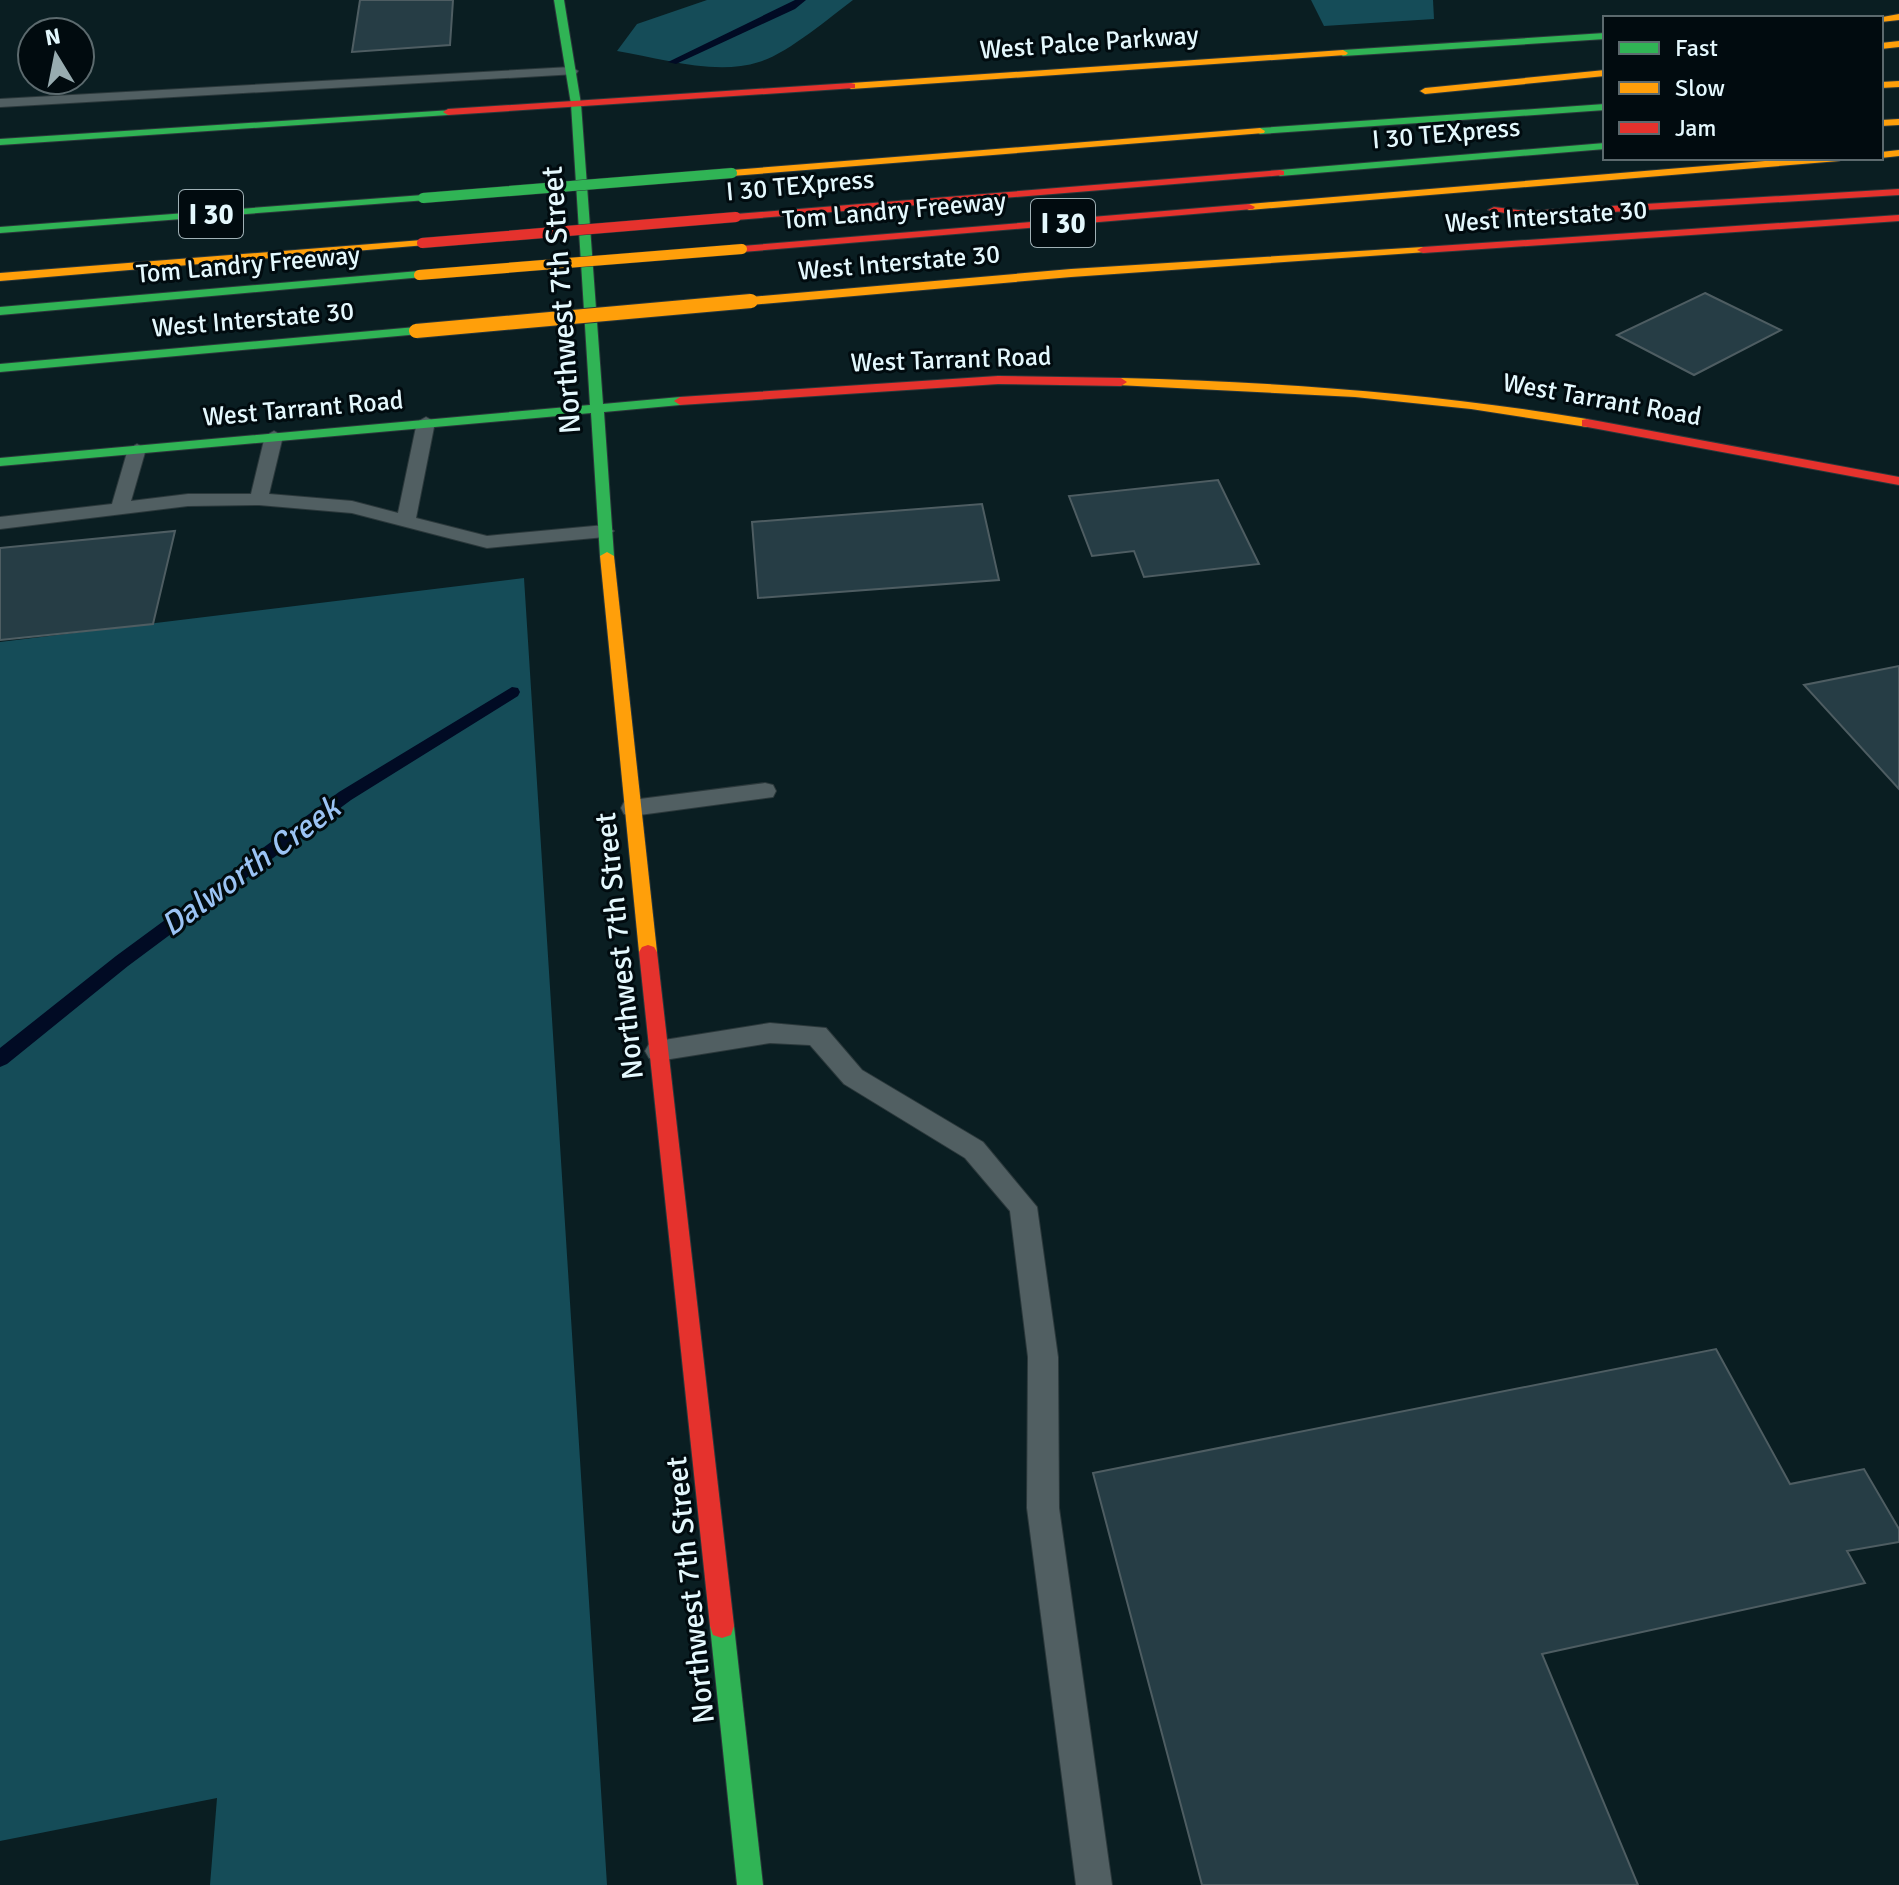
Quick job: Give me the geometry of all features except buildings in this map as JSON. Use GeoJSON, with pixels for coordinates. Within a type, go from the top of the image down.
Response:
{"type":"FeatureCollection","features":[{"type":"Feature","properties":{"kind":"main road","name":"Northwest 7th Street"},"geometry":{"type":"LineString","coordinates":[[559,0],[576,104],[605,531],[632,808],[750,1885]]}},
{"type":"Feature","properties":{"kind":"main road","name":"West Palce Parkway"},"geometry":{"type":"LineString","coordinates":[[576,104],[1603,36]]}},
{"type":"Feature","properties":{"kind":"main road"},"geometry":{"type":"LineString","coordinates":[[1405,93],[1603,73]]}},
{"type":"Feature","properties":{"kind":"main road"},"geometry":{"type":"LineString","coordinates":[[0,142],[576,104]]}},
{"type":"Feature","properties":{"kind":"main road","name":"Tom Landry Freeway"},"geometry":{"type":"LineString","coordinates":[[0,230],[1076,144],[1603,107]]}},
{"type":"Feature","properties":{"kind":"main road"},"geometry":{"type":"LineString","coordinates":[[1076,144],[1175,118]]}},
{"type":"Feature","properties":{"kind":"main road","name":"I 30 TEXpress"},"geometry":{"type":"LineString","coordinates":[[0,277],[1603,146]]}},
{"type":"Feature","properties":{"kind":"main road","name":"Tom Landry Freeway"},"geometry":{"type":"LineString","coordinates":[[0,311],[1816,160]]}},
{"type":"Feature","properties":{"kind":"main road"},"geometry":{"type":"LineString","coordinates":[[1384,197],[1527,214],[1899,192]]}},
{"type":"Feature","properties":{"kind":"main road","name":"West Interstate 30"},"geometry":{"type":"LineString","coordinates":[[0,368],[1071,273],[1898,218]]}},
{"type":"Feature","properties":{"kind":"main road","name":"West Tarrant Road"},"geometry":{"type":"LineString","coordinates":[[0,462],[596,407],[998,380],[1244,384],[1491,405],[1791,458],[1899,481]]}},
{"type":"Feature","properties":{"kind":"lane"},"geometry":{"type":"LineString","coordinates":[[0,103],[571,71]]}},
{"type":"Feature","properties":{"kind":"lane"},"geometry":{"type":"LineString","coordinates":[[406,519],[426,422]]}},
{"type":"Feature","properties":{"kind":"lane"},"geometry":{"type":"LineString","coordinates":[[259,499],[274,436]]}},
{"type":"Feature","properties":{"kind":"lane"},"geometry":{"type":"LineString","coordinates":[[120,509],[137,449]]}},
{"type":"Feature","properties":{"kind":"lane"},"geometry":{"type":"LineString","coordinates":[[0,523],[188,500],[259,499],[352,507],[487,542],[605,531]]}},
{"type":"Feature","properties":{"kind":"lane"},"geometry":{"type":"LineString","coordinates":[[632,808],[765,791]]}},
{"type":"Feature","properties":{"kind":"lane"},"geometry":{"type":"LineString","coordinates":[[658,1051],[770,1033],[817,1035],[853,1077],[974,1150],[1023,1207],[1043,1357],[1043,1508],[1094,1885]]}},
{"type":"Feature","properties":{"kind":"shaded area"},"geometry":{"type":"Polygon","coordinates":[[[707,0],[853,0],[782,51],[742,66],[706,67],[617,51],[637,24],[707,0]]]}},
{"type":"Feature","properties":{"kind":"shaded area"},"geometry":{"type":"Polygon","coordinates":[[[1311,0],[1433,0],[1434,19],[1324,26],[1311,0]]]}},
{"type":"Feature","properties":{"kind":"shaded area"},"geometry":{"type":"Polygon","coordinates":[[[524,578],[607,1885],[210,1885],[217,1798],[0,1841],[0,642],[524,578]]]}},
{"type":"Feature","properties":{"kind":"waterway","name":"Dalworth Creek"},"geometry":{"type":"LineString","coordinates":[[673,62],[801,0]]}},
{"type":"Feature","properties":{"kind":"waterway","name":"Dalworth Creek"},"geometry":{"type":"LineString","coordinates":[[0,1059],[122,961],[345,796],[512,692]]}},
{"type":"Feature","properties":{"kind":"traffic: fast"},"geometry":{"type":"LineString","coordinates":[[559,0],[576,104],[607,556]]}},
{"type":"Feature","properties":{"kind":"traffic: fast"},"geometry":{"type":"LineString","coordinates":[[1343,53],[1603,36]]}},
{"type":"Feature","properties":{"kind":"traffic: fast"},"geometry":{"type":"LineString","coordinates":[[1260,131],[1603,107]]}},
{"type":"Feature","properties":{"kind":"traffic: fast"},"geometry":{"type":"LineString","coordinates":[[0,142],[448,112]]}},
{"type":"Feature","properties":{"kind":"traffic: fast"},"geometry":{"type":"LineString","coordinates":[[1280,173],[1603,146]]}},
{"type":"Feature","properties":{"kind":"traffic: fast"},"geometry":{"type":"LineString","coordinates":[[423,198],[732,173]]}},
{"type":"Feature","properties":{"kind":"traffic: fast"},"geometry":{"type":"LineString","coordinates":[[0,230],[423,198]]}},
{"type":"Feature","properties":{"kind":"traffic: fast"},"geometry":{"type":"LineString","coordinates":[[0,311],[419,275]]}},
{"type":"Feature","properties":{"kind":"traffic: fast"},"geometry":{"type":"LineString","coordinates":[[0,368],[416,331]]}},
{"type":"Feature","properties":{"kind":"traffic: fast"},"geometry":{"type":"LineString","coordinates":[[0,462],[680,401]]}},
{"type":"Feature","properties":{"kind":"traffic: fast"},"geometry":{"type":"LineString","coordinates":[[722,1626],[750,1885]]}},
{"type":"Feature","properties":{"kind":"traffic: slow"},"geometry":{"type":"LineString","coordinates":[[1883,19],[1899,17]]}},
{"type":"Feature","properties":{"kind":"traffic: slow"},"geometry":{"type":"LineString","coordinates":[[1883,46],[1899,44]]}},
{"type":"Feature","properties":{"kind":"traffic: slow"},"geometry":{"type":"LineString","coordinates":[[851,86],[1343,53]]}},
{"type":"Feature","properties":{"kind":"traffic: slow"},"geometry":{"type":"LineString","coordinates":[[1425,91],[1603,73]]}},
{"type":"Feature","properties":{"kind":"traffic: slow"},"geometry":{"type":"LineString","coordinates":[[1883,85],[1899,84]]}},
{"type":"Feature","properties":{"kind":"traffic: slow"},"geometry":{"type":"LineString","coordinates":[[1883,123],[1899,122]]}},
{"type":"Feature","properties":{"kind":"traffic: slow"},"geometry":{"type":"LineString","coordinates":[[732,173],[1260,131]]}},
{"type":"Feature","properties":{"kind":"traffic: slow"},"geometry":{"type":"LineString","coordinates":[[1883,155],[1899,153]]}},
{"type":"Feature","properties":{"kind":"traffic: slow"},"geometry":{"type":"LineString","coordinates":[[1249,207],[1815,160]]}},
{"type":"Feature","properties":{"kind":"traffic: slow"},"geometry":{"type":"LineString","coordinates":[[0,277],[422,243]]}},
{"type":"Feature","properties":{"kind":"traffic: slow"},"geometry":{"type":"LineString","coordinates":[[419,275],[742,249]]}},
{"type":"Feature","properties":{"kind":"traffic: slow"},"geometry":{"type":"LineString","coordinates":[[751,301],[1071,273],[1423,250]]}},
{"type":"Feature","properties":{"kind":"traffic: slow"},"geometry":{"type":"LineString","coordinates":[[416,331],[751,301]]}},
{"type":"Feature","properties":{"kind":"traffic: slow"},"geometry":{"type":"LineString","coordinates":[[1121,382],[1238,386],[1413,398],[1587,423]]}},
{"type":"Feature","properties":{"kind":"traffic: slow"},"geometry":{"type":"LineString","coordinates":[[607,556],[648,952]]}},
{"type":"Feature","properties":{"kind":"traffic: jam"},"geometry":{"type":"LineString","coordinates":[[448,112],[851,86]]}},
{"type":"Feature","properties":{"kind":"traffic: jam"},"geometry":{"type":"LineString","coordinates":[[736,217],[1280,173]]}},
{"type":"Feature","properties":{"kind":"traffic: jam"},"geometry":{"type":"LineString","coordinates":[[1494,210],[1527,214],[1899,192]]}},
{"type":"Feature","properties":{"kind":"traffic: jam"},"geometry":{"type":"LineString","coordinates":[[742,249],[1249,207]]}},
{"type":"Feature","properties":{"kind":"traffic: jam"},"geometry":{"type":"LineString","coordinates":[[422,243],[736,217]]}},
{"type":"Feature","properties":{"kind":"traffic: jam"},"geometry":{"type":"LineString","coordinates":[[1423,250],[1899,218]]}},
{"type":"Feature","properties":{"kind":"traffic: jam"},"geometry":{"type":"LineString","coordinates":[[680,401],[998,380],[1121,382]]}},
{"type":"Feature","properties":{"kind":"traffic: jam"},"geometry":{"type":"LineString","coordinates":[[1587,423],[1899,481]]}},
{"type":"Feature","properties":{"kind":"traffic: jam"},"geometry":{"type":"LineString","coordinates":[[648,952],[722,1626]]}}]}
